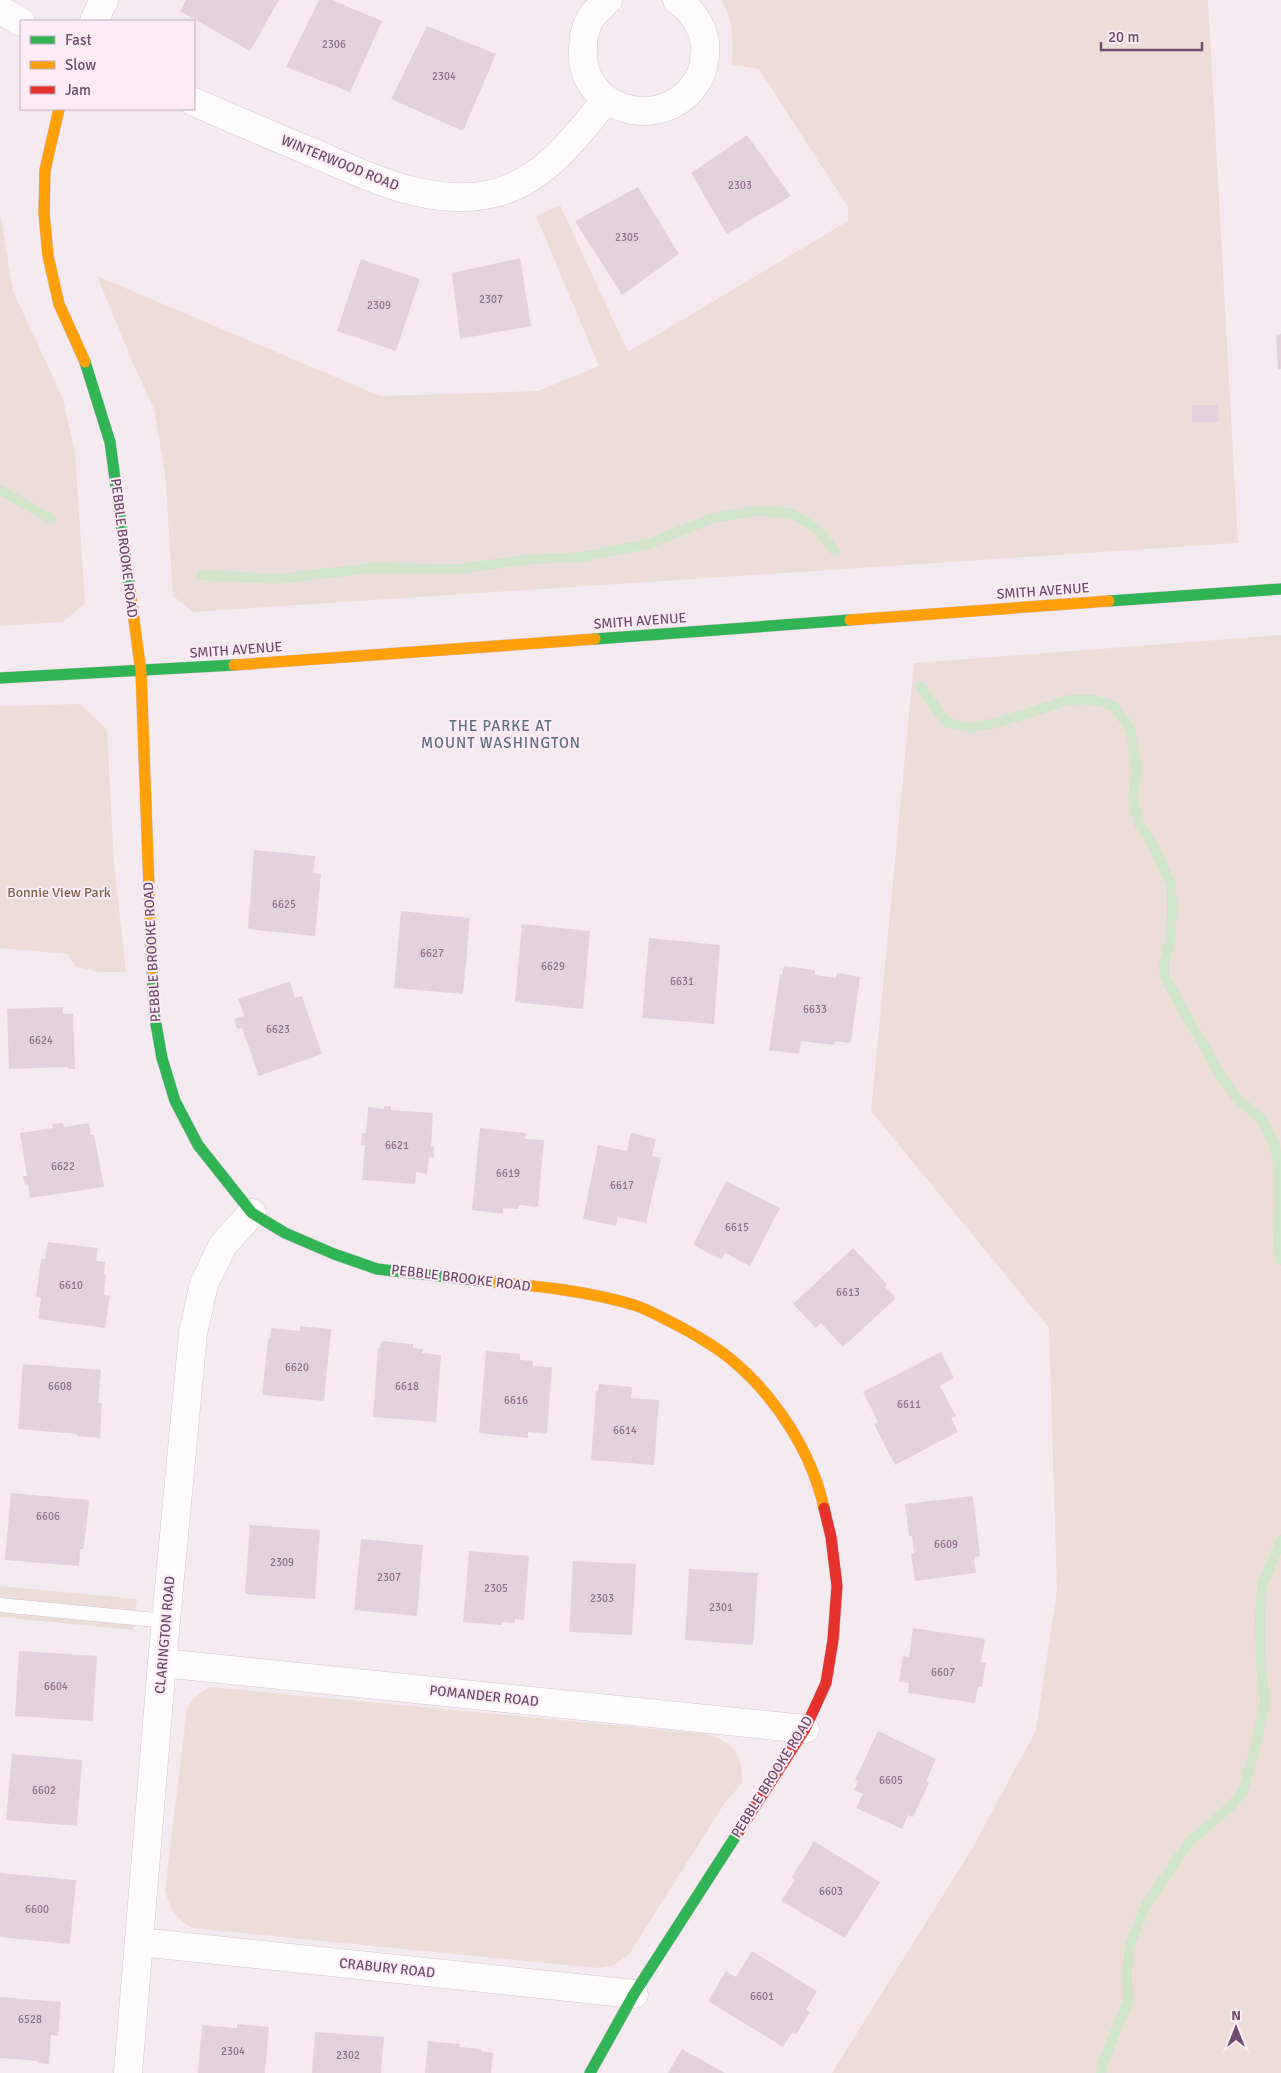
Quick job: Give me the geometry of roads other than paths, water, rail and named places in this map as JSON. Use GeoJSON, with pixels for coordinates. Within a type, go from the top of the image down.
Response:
{"type":"FeatureCollection","features":[{"type":"Feature","properties":{"kind":"street"},"geometry":{"type":"LineString","coordinates":[[94,20],[104,0]]}},
{"type":"Feature","properties":{"kind":"street"},"geometry":{"type":"LineString","coordinates":[[608,0],[592,15],[584,34],[582,60],[588,78],[606,100],[629,110],[654,112],[673,105],[689,92],[702,72],[706,49],[699,23],[685,5],[677,0]]}},
{"type":"Feature","properties":{"kind":"street"},"geometry":{"type":"LineString","coordinates":[[0,10],[20,21]]}},
{"type":"Feature","properties":{"kind":"street","name":"WINTERWOOD ROAD"},"geometry":{"type":"LineString","coordinates":[[195,102],[390,185],[425,195],[467,196],[502,191],[530,176],[565,150],[606,100]]}},
{"type":"Feature","properties":{"kind":"street","name":"PEBBLE BROOKE ROAD"},"geometry":{"type":"LineString","coordinates":[[59,110],[45,170],[44,213],[48,256],[59,304],[82,353],[110,442],[141,672],[154,1013],[162,1058],[175,1101],[198,1145],[252,1213],[285,1233],[334,1254],[377,1268],[426,1276],[575,1292],[634,1305],[692,1332],[733,1361],[767,1396],[798,1441],[820,1489],[831,1537],[837,1586],[833,1640],[826,1683],[805,1729],[634,1994],[590,2073]]}},
{"type":"Feature","properties":{"kind":"street","name":"SMITH AVENUE"},"geometry":{"type":"LineString","coordinates":[[0,678],[141,672],[1281,589]]}},
{"type":"Feature","properties":{"kind":"street","name":"CLARINGTON ROAD"},"geometry":{"type":"LineString","coordinates":[[128,2073],[162,1663],[193,1333],[204,1284],[224,1245],[252,1213]]}},
{"type":"Feature","properties":{"kind":"street","name":"POMANDER ROAD"},"geometry":{"type":"LineString","coordinates":[[162,1663],[805,1729]]}},
{"type":"Feature","properties":{"kind":"street","name":"CRABURY ROAD"},"geometry":{"type":"LineString","coordinates":[[140,1942],[634,1994]]}},
{"type":"Feature","properties":{"kind":"lane"},"geometry":{"type":"LineString","coordinates":[[0,1605],[166,1621]]}},
{"type":"Feature","properties":{"kind":"waterway"},"geometry":{"type":"LineString","coordinates":[[0,490],[51,519]]}},
{"type":"Feature","properties":{"kind":"waterway"},"geometry":{"type":"LineString","coordinates":[[202,575],[277,579],[372,568],[460,569],[522,560],[581,557],[648,544],[713,518],[756,511],[790,513],[816,528],[835,551]]}},
{"type":"Feature","properties":{"kind":"waterway"},"geometry":{"type":"LineString","coordinates":[[920,686],[946,722],[969,728],[996,723],[1069,700],[1090,699],[1114,706],[1130,729],[1137,769],[1133,798],[1139,824],[1152,843],[1171,884],[1172,911],[1170,942],[1164,964],[1165,978],[1221,1076],[1238,1100],[1262,1119],[1275,1146],[1279,1171],[1280,1206],[1278,1240],[1281,1260]]}},
{"type":"Feature","properties":{"kind":"waterway"},"geometry":{"type":"LineString","coordinates":[[1101,2073],[1103,2062],[1128,2002],[1127,1971],[1130,1945],[1146,1905],[1189,1842],[1232,1805],[1243,1791],[1265,1703],[1261,1665],[1260,1616],[1262,1586],[1281,1540]]}},
{"type":"Feature","properties":{"kind":"district","name":"THE PARKE AT MOUNT WASHINGTON"},"geometry":{"type":"Point","coordinates":[501,734]}},
{"type":"Feature","properties":{"kind":"park label","name":"Bonnie View Park"},"geometry":{"type":"Point","coordinates":[59,892]}}]}
